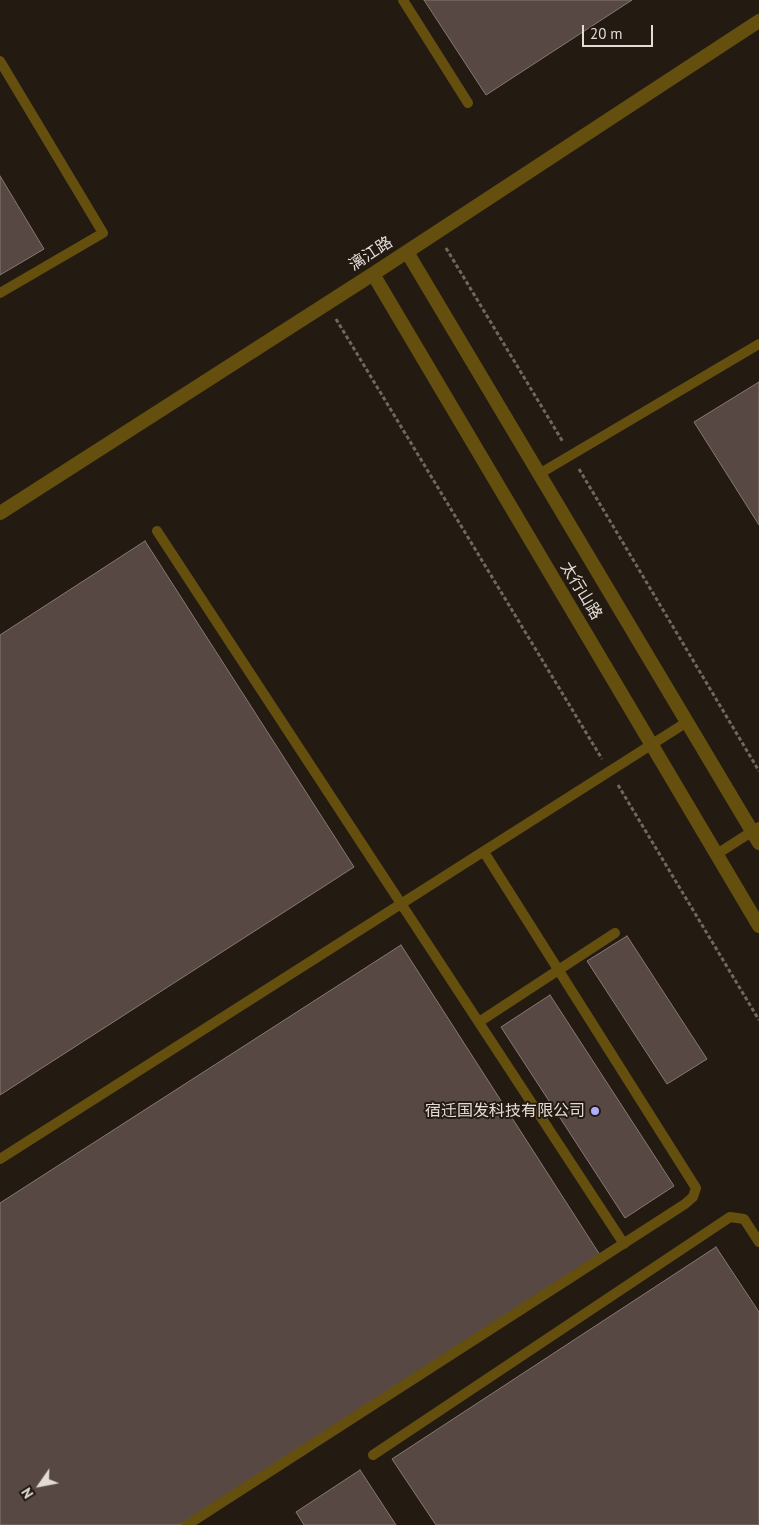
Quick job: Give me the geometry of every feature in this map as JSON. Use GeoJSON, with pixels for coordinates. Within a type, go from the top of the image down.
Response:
{"type":"FeatureCollection","features":[{"type":"Feature","properties":{"kind":"street","name":"漓江路"},"geometry":{"type":"LineString","coordinates":[[1,509],[373,274],[759,20]]}},
{"type":"Feature","properties":{"kind":"street","name":"太行山路"},"geometry":{"type":"LineString","coordinates":[[407,252],[687,722],[757,834]]}},
{"type":"Feature","properties":{"kind":"street","name":"太行山路"},"geometry":{"type":"LineString","coordinates":[[373,274],[759,926]]}},
{"type":"Feature","properties":{"kind":"lane"},"geometry":{"type":"LineString","coordinates":[[403,0],[468,103]]}},
{"type":"Feature","properties":{"kind":"lane"},"geometry":{"type":"LineString","coordinates":[[0,61],[103,233],[0,293]]}},
{"type":"Feature","properties":{"kind":"lane"},"geometry":{"type":"LineString","coordinates":[[539,474],[759,344]]}},
{"type":"Feature","properties":{"kind":"lane"},"geometry":{"type":"LineString","coordinates":[[157,531],[624,1244]]}},
{"type":"Feature","properties":{"kind":"lane"},"geometry":{"type":"LineString","coordinates":[[0,1160],[687,722]]}},
{"type":"Feature","properties":{"kind":"lane"},"geometry":{"type":"LineString","coordinates":[[716,854],[757,834]]}},
{"type":"Feature","properties":{"kind":"lane"},"geometry":{"type":"LineString","coordinates":[[187,1525],[685,1204],[692,1197],[696,1188],[484,852]]}},
{"type":"Feature","properties":{"kind":"lane"},"geometry":{"type":"LineString","coordinates":[[479,1022],[615,933]]}},
{"type":"Feature","properties":{"kind":"lane"},"geometry":{"type":"LineString","coordinates":[[373,1455],[730,1218],[744,1219],[759,1242]]}},
{"type":"Feature","properties":{"kind":"path"},"geometry":{"type":"LineString","coordinates":[[437,232],[759,771]]}},
{"type":"Feature","properties":{"kind":"path"},"geometry":{"type":"LineString","coordinates":[[327,303],[759,1020]]}},
{"type":"Feature","properties":{"kind":"building"},"geometry":{"type":"Polygon","coordinates":[[[424,0],[632,0],[486,95],[424,0]]]}},
{"type":"Feature","properties":{"kind":"building"},"geometry":{"type":"Polygon","coordinates":[[[0,176],[44,249],[0,275],[0,176]]]}},
{"type":"Feature","properties":{"kind":"building"},"geometry":{"type":"Polygon","coordinates":[[[759,382],[759,525],[694,422],[759,382]]]}},
{"type":"Feature","properties":{"kind":"building"},"geometry":{"type":"Polygon","coordinates":[[[145,541],[354,867],[0,1095],[0,635],[145,541]]]}},
{"type":"Feature","properties":{"kind":"building"},"geometry":{"type":"Polygon","coordinates":[[[627,936],[707,1059],[667,1084],[587,961],[627,936]]]}},
{"type":"Feature","properties":{"kind":"building"},"geometry":{"type":"Polygon","coordinates":[[[401,945],[600,1255],[180,1525],[0,1525],[0,1203],[401,945]]]}},
{"type":"Feature","properties":{"kind":"building"},"geometry":{"type":"Polygon","coordinates":[[[550,995],[674,1186],[625,1218],[501,1027],[550,995]]]}},
{"type":"Feature","properties":{"kind":"building"},"geometry":{"type":"Polygon","coordinates":[[[716,1247],[759,1312],[759,1525],[436,1525],[392,1459],[716,1247]]]}},
{"type":"Feature","properties":{"kind":"building"},"geometry":{"type":"Polygon","coordinates":[[[360,1470],[396,1525],[304,1525],[296,1512],[360,1470]]]}},
{"type":"Feature","properties":{"kind":"place","name":"宿迁国发科技有限公司"},"geometry":{"type":"Point","coordinates":[595,1111]}}]}
